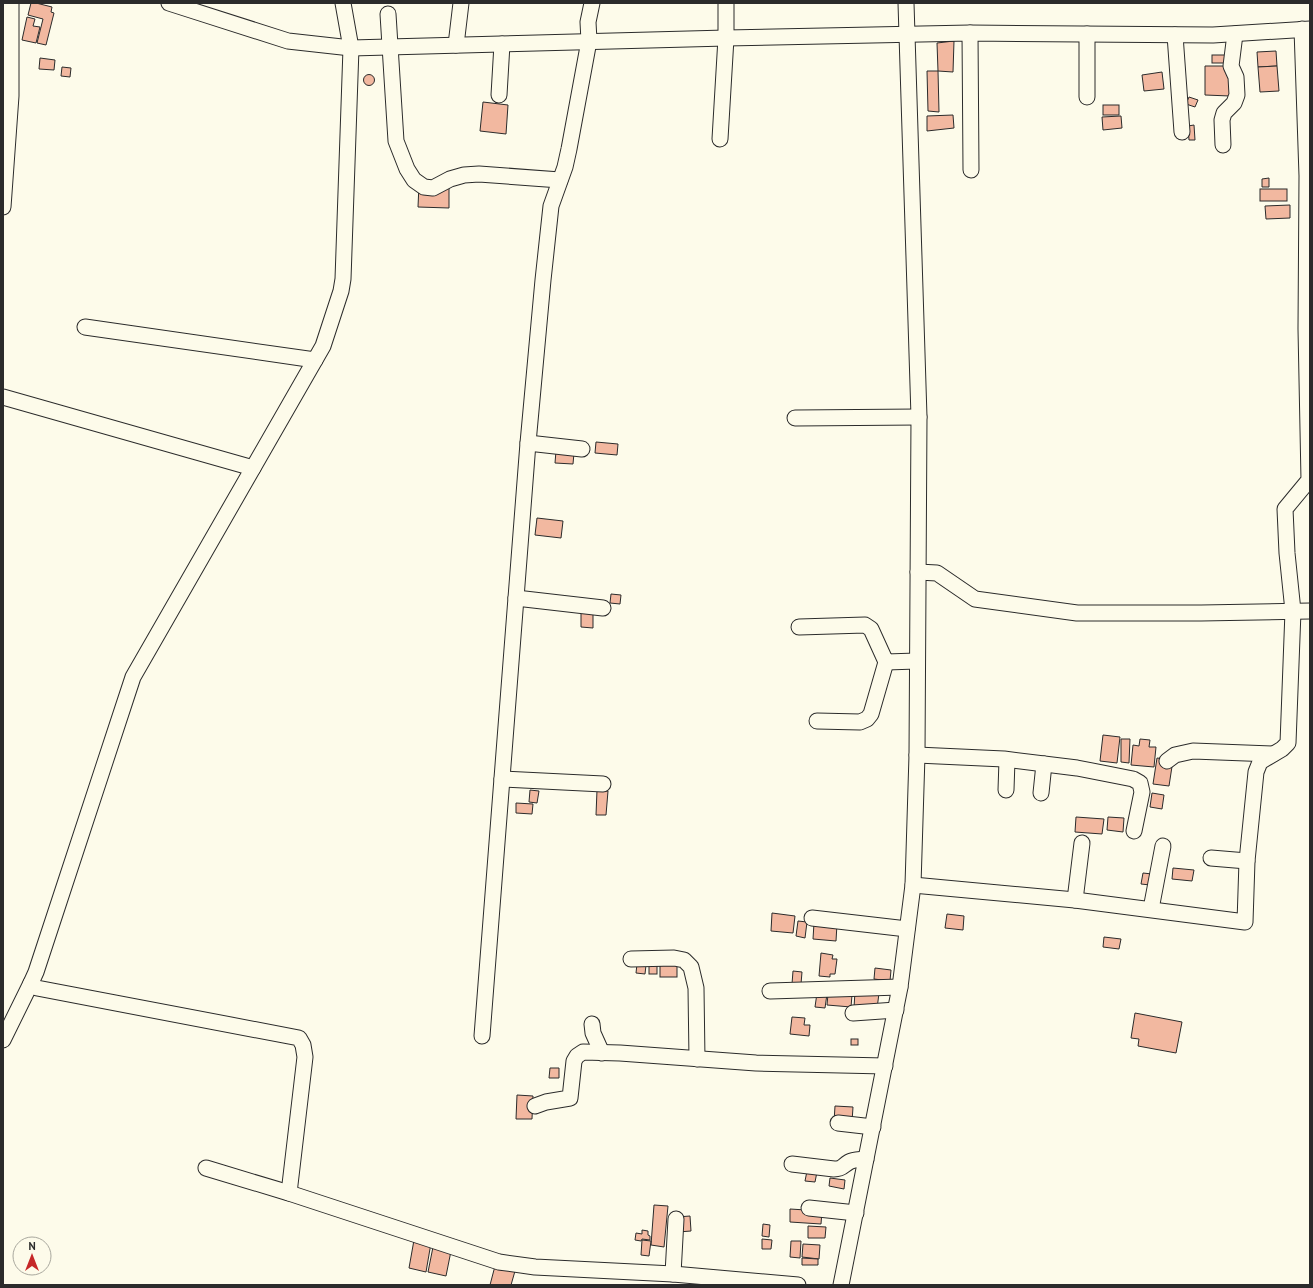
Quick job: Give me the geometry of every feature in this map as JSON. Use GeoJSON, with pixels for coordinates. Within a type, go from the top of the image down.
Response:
{"type":"FeatureCollection","features":[{"type":"Feature","properties":{"kind":"street"},"geometry":{"type":"LineString","coordinates":[[3,207],[11,96],[11,3]]}},
{"type":"Feature","properties":{"kind":"street"},"geometry":{"type":"LineString","coordinates":[[169,3],[288,41],[351,48],[589,41],[970,33],[1235,34],[1306,29],[1306,329],[1309,480],[1285,509],[1287,553],[1293,611],[1288,743],[1282,749],[1260,762],[1256,772],[1247,861],[1245,922],[1075,900],[913,885]]}},
{"type":"Feature","properties":{"kind":"street"},"geometry":{"type":"LineString","coordinates":[[3,1040],[36,972],[133,677],[323,346],[341,292],[343,279],[351,48],[343,3]]}},
{"type":"Feature","properties":{"kind":"street"},"geometry":{"type":"LineString","coordinates":[[456,45],[461,3]]}},
{"type":"Feature","properties":{"kind":"street"},"geometry":{"type":"LineString","coordinates":[[482,1036],[528,443],[551,206],[569,150],[589,41],[588,22],[592,3]]}},
{"type":"Feature","properties":{"kind":"street"},"geometry":{"type":"LineString","coordinates":[[720,139],[726,38],[726,3]]}},
{"type":"Feature","properties":{"kind":"street"},"geometry":{"type":"LineString","coordinates":[[841,1285],[896,1010],[913,885],[917,755],[919,417],[906,3]]}},
{"type":"Feature","properties":{"kind":"street"},"geometry":{"type":"LineString","coordinates":[[388,14],[396,141],[406,169],[414,180],[424,187],[433,188],[450,179],[464,175],[479,174],[560,180]]}},
{"type":"Feature","properties":{"kind":"street"},"geometry":{"type":"LineString","coordinates":[[970,33],[971,170]]}},
{"type":"Feature","properties":{"kind":"street"},"geometry":{"type":"LineString","coordinates":[[1087,34],[1087,97]]}},
{"type":"Feature","properties":{"kind":"street"},"geometry":{"type":"LineString","coordinates":[[1175,34],[1182,132]]}},
{"type":"Feature","properties":{"kind":"street"},"geometry":{"type":"LineString","coordinates":[[1223,145],[1222,120],[1224,113],[1234,103],[1238,96],[1236,77],[1231,66],[1235,34]]}},
{"type":"Feature","properties":{"kind":"street"},"geometry":{"type":"LineString","coordinates":[[498,95],[502,44]]}},
{"type":"Feature","properties":{"kind":"street"},"geometry":{"type":"LineString","coordinates":[[85,327],[315,360]]}},
{"type":"Feature","properties":{"kind":"street"},"geometry":{"type":"LineString","coordinates":[[3,397],[253,468]]}},
{"type":"Feature","properties":{"kind":"street"},"geometry":{"type":"LineString","coordinates":[[795,418],[919,417]]}},
{"type":"Feature","properties":{"kind":"street"},"geometry":{"type":"LineString","coordinates":[[528,443],[582,449]]}},
{"type":"Feature","properties":{"kind":"street"},"geometry":{"type":"LineString","coordinates":[[918,572],[937,573],[975,599],[1077,612],[1201,613],[1310,611]]}},
{"type":"Feature","properties":{"kind":"street"},"geometry":{"type":"LineString","coordinates":[[516,598],[603,608]]}},
{"type":"Feature","properties":{"kind":"street"},"geometry":{"type":"LineString","coordinates":[[799,627],[865,625],[871,629],[886,662],[871,714],[867,719],[860,722],[817,722]]}},
{"type":"Feature","properties":{"kind":"street"},"geometry":{"type":"LineString","coordinates":[[886,662],[917,661]]}},
{"type":"Feature","properties":{"kind":"street"},"geometry":{"type":"LineString","coordinates":[[1167,761],[1175,755],[1193,751],[1273,754]]}},
{"type":"Feature","properties":{"kind":"street"},"geometry":{"type":"LineString","coordinates":[[917,755],[1007,760],[1044,764],[1077,768],[1133,779],[1140,783],[1142,792],[1134,831]]}},
{"type":"Feature","properties":{"kind":"street"},"geometry":{"type":"LineString","coordinates":[[1006,790],[1007,760]]}},
{"type":"Feature","properties":{"kind":"street"},"geometry":{"type":"LineString","coordinates":[[1041,793],[1044,764]]}},
{"type":"Feature","properties":{"kind":"street"},"geometry":{"type":"LineString","coordinates":[[502,779],[603,784]]}},
{"type":"Feature","properties":{"kind":"street"},"geometry":{"type":"LineString","coordinates":[[1075,900],[1082,843]]}},
{"type":"Feature","properties":{"kind":"street"},"geometry":{"type":"LineString","coordinates":[[1151,909],[1163,846]]}},
{"type":"Feature","properties":{"kind":"street"},"geometry":{"type":"LineString","coordinates":[[1211,858],[1247,861]]}},
{"type":"Feature","properties":{"kind":"street"},"geometry":{"type":"LineString","coordinates":[[812,918],[907,929]]}},
{"type":"Feature","properties":{"kind":"street"},"geometry":{"type":"LineString","coordinates":[[631,959],[674,958],[684,960],[691,967],[694,974],[696,988],[697,1059]]}},
{"type":"Feature","properties":{"kind":"street"},"geometry":{"type":"LineString","coordinates":[[31,983],[37,988],[298,1038],[303,1045],[305,1057],[289,1192]]}},
{"type":"Feature","properties":{"kind":"street"},"geometry":{"type":"LineString","coordinates":[[770,991],[900,987]]}},
{"type":"Feature","properties":{"kind":"street"},"geometry":{"type":"LineString","coordinates":[[853,1014],[896,1010]]}},
{"type":"Feature","properties":{"kind":"street"},"geometry":{"type":"LineString","coordinates":[[592,1024],[593,1033],[602,1053]]}},
{"type":"Feature","properties":{"kind":"street"},"geometry":{"type":"LineString","coordinates":[[535,1106],[546,1102],[570,1098],[577,1056],[583,1052],[756,1063],[885,1066]]}},
{"type":"Feature","properties":{"kind":"street"},"geometry":{"type":"LineString","coordinates":[[838,1123],[873,1127]]}},
{"type":"Feature","properties":{"kind":"street"},"geometry":{"type":"LineString","coordinates":[[792,1164],[840,1169],[854,1160],[866,1160]]}},
{"type":"Feature","properties":{"kind":"street"},"geometry":{"type":"LineString","coordinates":[[206,1168],[289,1192],[499,1262],[535,1267],[673,1274],[798,1285]]}},
{"type":"Feature","properties":{"kind":"street"},"geometry":{"type":"LineString","coordinates":[[809,1208],[856,1213]]}},
{"type":"Feature","properties":{"kind":"street"},"geometry":{"type":"LineString","coordinates":[[673,1274],[676,1219]]}},
{"type":"Feature","properties":{"kind":"building"},"geometry":{"type":"Polygon","coordinates":[[[31,3],[52,7],[51,12],[54,13],[46,45],[37,43],[43,19],[28,15],[31,3]]]}},
{"type":"Feature","properties":{"kind":"building"},"geometry":{"type":"Polygon","coordinates":[[[27,17],[35,19],[33,26],[40,27],[36,43],[22,40],[27,17]]]}},
{"type":"Feature","properties":{"kind":"building"},"geometry":{"type":"Polygon","coordinates":[[[954,41],[953,72],[938,71],[937,43],[954,41]]]}},
{"type":"Feature","properties":{"kind":"building"},"geometry":{"type":"Polygon","coordinates":[[[1276,51],[1277,66],[1258,67],[1257,52],[1276,51]]]}},
{"type":"Feature","properties":{"kind":"building"},"geometry":{"type":"Polygon","coordinates":[[[1212,55],[1227,55],[1227,63],[1212,63],[1212,55]]]}},
{"type":"Feature","properties":{"kind":"building"},"geometry":{"type":"Polygon","coordinates":[[[40,58],[55,60],[54,70],[39,69],[40,58]]]}},
{"type":"Feature","properties":{"kind":"building"},"geometry":{"type":"Polygon","coordinates":[[[1205,66],[1230,66],[1230,96],[1205,95],[1205,66]]]}},
{"type":"Feature","properties":{"kind":"building"},"geometry":{"type":"Polygon","coordinates":[[[1277,66],[1279,91],[1260,92],[1258,67],[1277,66]]]}},
{"type":"Feature","properties":{"kind":"building"},"geometry":{"type":"Polygon","coordinates":[[[62,67],[71,68],[70,77],[61,76],[62,67]]]}},
{"type":"Feature","properties":{"kind":"building"},"geometry":{"type":"Polygon","coordinates":[[[927,71],[938,71],[939,112],[928,111],[927,71]]]}},
{"type":"Feature","properties":{"kind":"building"},"geometry":{"type":"Polygon","coordinates":[[[1162,72],[1164,89],[1144,91],[1142,75],[1162,72]]]}},
{"type":"Feature","properties":{"kind":"building"},"geometry":{"type":"Polygon","coordinates":[[[369,74],[373,76],[375,80],[373,84],[369,86],[365,84],[363,80],[365,76],[369,74]]]}},
{"type":"Feature","properties":{"kind":"building"},"geometry":{"type":"Polygon","coordinates":[[[1189,97],[1198,100],[1195,107],[1186,104],[1189,97]]]}},
{"type":"Feature","properties":{"kind":"building"},"geometry":{"type":"Polygon","coordinates":[[[483,102],[508,105],[506,134],[480,131],[483,102]]]}},
{"type":"Feature","properties":{"kind":"building"},"geometry":{"type":"Polygon","coordinates":[[[1103,105],[1119,105],[1119,115],[1103,115],[1103,105]]]}},
{"type":"Feature","properties":{"kind":"building"},"geometry":{"type":"Polygon","coordinates":[[[953,115],[954,128],[927,131],[927,116],[953,115]]]}},
{"type":"Feature","properties":{"kind":"building"},"geometry":{"type":"Polygon","coordinates":[[[1121,116],[1122,128],[1103,130],[1102,117],[1121,116]]]}},
{"type":"Feature","properties":{"kind":"building"},"geometry":{"type":"Polygon","coordinates":[[[1194,125],[1195,140],[1189,140],[1188,126],[1194,125]]]}},
{"type":"Feature","properties":{"kind":"building"},"geometry":{"type":"Polygon","coordinates":[[[1269,178],[1269,187],[1262,187],[1262,179],[1269,178]]]}},
{"type":"Feature","properties":{"kind":"building"},"geometry":{"type":"Polygon","coordinates":[[[419,184],[449,185],[449,208],[418,207],[419,184]]]}},
{"type":"Feature","properties":{"kind":"building"},"geometry":{"type":"Polygon","coordinates":[[[1260,189],[1287,189],[1287,201],[1260,201],[1260,189]]]}},
{"type":"Feature","properties":{"kind":"building"},"geometry":{"type":"Polygon","coordinates":[[[1290,205],[1290,218],[1266,219],[1265,206],[1290,205]]]}},
{"type":"Feature","properties":{"kind":"building"},"geometry":{"type":"Polygon","coordinates":[[[596,442],[618,444],[617,455],[595,453],[596,442]]]}},
{"type":"Feature","properties":{"kind":"building"},"geometry":{"type":"Polygon","coordinates":[[[556,451],[574,453],[573,464],[555,463],[556,451]]]}},
{"type":"Feature","properties":{"kind":"building"},"geometry":{"type":"Polygon","coordinates":[[[537,518],[563,521],[561,538],[535,535],[537,518]]]}},
{"type":"Feature","properties":{"kind":"building"},"geometry":{"type":"Polygon","coordinates":[[[611,594],[621,595],[620,604],[610,603],[611,594]]]}},
{"type":"Feature","properties":{"kind":"building"},"geometry":{"type":"Polygon","coordinates":[[[581,612],[593,612],[593,628],[581,627],[581,612]]]}},
{"type":"Feature","properties":{"kind":"building"},"geometry":{"type":"Polygon","coordinates":[[[1103,735],[1120,737],[1117,763],[1100,761],[1103,735]]]}},
{"type":"Feature","properties":{"kind":"building"},"geometry":{"type":"Polygon","coordinates":[[[1121,739],[1130,739],[1129,763],[1121,762],[1121,739]]]}},
{"type":"Feature","properties":{"kind":"building"},"geometry":{"type":"Polygon","coordinates":[[[1140,739],[1150,740],[1149,747],[1156,747],[1154,767],[1131,765],[1133,745],[1139,746],[1140,739]]]}},
{"type":"Feature","properties":{"kind":"building"},"geometry":{"type":"Polygon","coordinates":[[[1157,758],[1173,760],[1169,786],[1153,784],[1157,758]]]}},
{"type":"Feature","properties":{"kind":"building"},"geometry":{"type":"Polygon","coordinates":[[[530,790],[539,791],[537,803],[529,802],[530,790]]]}},
{"type":"Feature","properties":{"kind":"building"},"geometry":{"type":"Polygon","coordinates":[[[597,790],[608,791],[606,815],[596,815],[597,790]]]}},
{"type":"Feature","properties":{"kind":"building"},"geometry":{"type":"Polygon","coordinates":[[[1152,793],[1164,795],[1162,809],[1150,807],[1152,793]]]}},
{"type":"Feature","properties":{"kind":"building"},"geometry":{"type":"Polygon","coordinates":[[[516,803],[533,804],[532,814],[516,813],[516,803]]]}},
{"type":"Feature","properties":{"kind":"building"},"geometry":{"type":"Polygon","coordinates":[[[1076,817],[1104,819],[1102,834],[1075,832],[1076,817]]]}},
{"type":"Feature","properties":{"kind":"building"},"geometry":{"type":"Polygon","coordinates":[[[1108,817],[1124,818],[1123,832],[1107,830],[1108,817]]]}},
{"type":"Feature","properties":{"kind":"building"},"geometry":{"type":"Polygon","coordinates":[[[1173,868],[1194,870],[1192,881],[1172,879],[1173,868]]]}},
{"type":"Feature","properties":{"kind":"building"},"geometry":{"type":"Polygon","coordinates":[[[1143,873],[1152,874],[1150,885],[1141,884],[1143,873]]]}},
{"type":"Feature","properties":{"kind":"building"},"geometry":{"type":"Polygon","coordinates":[[[772,913],[795,916],[793,933],[771,931],[772,913]]]}},
{"type":"Feature","properties":{"kind":"building"},"geometry":{"type":"Polygon","coordinates":[[[947,914],[964,916],[963,930],[945,928],[947,914]]]}},
{"type":"Feature","properties":{"kind":"building"},"geometry":{"type":"Polygon","coordinates":[[[798,921],[807,922],[805,938],[796,936],[798,921]]]}},
{"type":"Feature","properties":{"kind":"building"},"geometry":{"type":"Polygon","coordinates":[[[814,923],[837,924],[836,941],[813,939],[814,923]]]}},
{"type":"Feature","properties":{"kind":"building"},"geometry":{"type":"Polygon","coordinates":[[[1104,937],[1121,939],[1119,949],[1103,947],[1104,937]]]}},
{"type":"Feature","properties":{"kind":"building"},"geometry":{"type":"Polygon","coordinates":[[[821,953],[833,955],[832,959],[837,959],[835,974],[830,974],[830,977],[819,976],[821,953]]]}},
{"type":"Feature","properties":{"kind":"building"},"geometry":{"type":"Polygon","coordinates":[[[637,964],[646,965],[645,974],[636,973],[637,964]]]}},
{"type":"Feature","properties":{"kind":"building"},"geometry":{"type":"Polygon","coordinates":[[[660,964],[677,964],[677,977],[660,977],[660,964]]]}},
{"type":"Feature","properties":{"kind":"building"},"geometry":{"type":"Polygon","coordinates":[[[649,965],[657,965],[657,974],[649,974],[649,965]]]}},
{"type":"Feature","properties":{"kind":"building"},"geometry":{"type":"Polygon","coordinates":[[[875,968],[891,970],[890,981],[874,979],[875,968]]]}},
{"type":"Feature","properties":{"kind":"building"},"geometry":{"type":"Polygon","coordinates":[[[793,971],[802,972],[801,984],[792,984],[793,971]]]}},
{"type":"Feature","properties":{"kind":"building"},"geometry":{"type":"Polygon","coordinates":[[[855,991],[879,993],[877,1009],[854,1008],[855,991]]]}},
{"type":"Feature","properties":{"kind":"building"},"geometry":{"type":"Polygon","coordinates":[[[817,993],[827,994],[825,1008],[815,1007],[817,993]]]}},
{"type":"Feature","properties":{"kind":"building"},"geometry":{"type":"Polygon","coordinates":[[[828,994],[852,995],[851,1007],[827,1005],[828,994]]]}},
{"type":"Feature","properties":{"kind":"building"},"geometry":{"type":"Polygon","coordinates":[[[1135,1013],[1182,1022],[1176,1053],[1138,1046],[1139,1039],[1131,1038],[1135,1013]]]}},
{"type":"Feature","properties":{"kind":"building"},"geometry":{"type":"Polygon","coordinates":[[[792,1017],[805,1018],[804,1025],[810,1025],[809,1036],[790,1034],[792,1017]]]}},
{"type":"Feature","properties":{"kind":"building"},"geometry":{"type":"Polygon","coordinates":[[[851,1039],[858,1039],[858,1045],[851,1045],[851,1039]]]}},
{"type":"Feature","properties":{"kind":"building"},"geometry":{"type":"Polygon","coordinates":[[[550,1068],[559,1068],[559,1078],[549,1078],[550,1068]]]}},
{"type":"Feature","properties":{"kind":"building"},"geometry":{"type":"Polygon","coordinates":[[[517,1095],[533,1096],[532,1119],[516,1119],[517,1095]]]}},
{"type":"Feature","properties":{"kind":"building"},"geometry":{"type":"Polygon","coordinates":[[[835,1106],[853,1107],[852,1122],[834,1122],[835,1106]]]}},
{"type":"Feature","properties":{"kind":"building"},"geometry":{"type":"Polygon","coordinates":[[[807,1171],[817,1172],[815,1182],[805,1181],[807,1171]]]}},
{"type":"Feature","properties":{"kind":"building"},"geometry":{"type":"Polygon","coordinates":[[[830,1178],[845,1180],[844,1189],[829,1186],[830,1178]]]}},
{"type":"Feature","properties":{"kind":"building"},"geometry":{"type":"Polygon","coordinates":[[[654,1205],[668,1206],[664,1247],[651,1245],[654,1205]]]}},
{"type":"Feature","properties":{"kind":"building"},"geometry":{"type":"Polygon","coordinates":[[[790,1209],[822,1211],[821,1224],[790,1222],[790,1209]]]}},
{"type":"Feature","properties":{"kind":"building"},"geometry":{"type":"Polygon","coordinates":[[[690,1216],[691,1231],[678,1232],[677,1217],[690,1216]]]}},
{"type":"Feature","properties":{"kind":"building"},"geometry":{"type":"Polygon","coordinates":[[[763,1224],[770,1225],[769,1237],[762,1236],[763,1224]]]}},
{"type":"Feature","properties":{"kind":"building"},"geometry":{"type":"Polygon","coordinates":[[[808,1226],[826,1227],[825,1238],[808,1238],[808,1226]]]}},
{"type":"Feature","properties":{"kind":"building"},"geometry":{"type":"Polygon","coordinates":[[[642,1230],[648,1231],[650,1240],[635,1240],[636,1233],[642,1234],[642,1230]]]}},
{"type":"Feature","properties":{"kind":"building"},"geometry":{"type":"Polygon","coordinates":[[[762,1239],[772,1240],[771,1249],[762,1249],[762,1239]]]}},
{"type":"Feature","properties":{"kind":"building"},"geometry":{"type":"Polygon","coordinates":[[[414,1240],[431,1243],[426,1272],[409,1268],[414,1240]]]}},
{"type":"Feature","properties":{"kind":"building"},"geometry":{"type":"Polygon","coordinates":[[[642,1240],[651,1241],[649,1256],[641,1255],[642,1240]]]}},
{"type":"Feature","properties":{"kind":"building"},"geometry":{"type":"Polygon","coordinates":[[[791,1241],[801,1241],[800,1258],[790,1257],[791,1241]]]}},
{"type":"Feature","properties":{"kind":"building"},"geometry":{"type":"Polygon","coordinates":[[[803,1244],[820,1245],[819,1259],[802,1257],[803,1244]]]}},
{"type":"Feature","properties":{"kind":"building"},"geometry":{"type":"Polygon","coordinates":[[[433,1247],[451,1251],[446,1276],[428,1272],[433,1247]]]}},
{"type":"Feature","properties":{"kind":"building"},"geometry":{"type":"Polygon","coordinates":[[[802,1258],[818,1259],[818,1265],[802,1265],[802,1258]]]}},
{"type":"Feature","properties":{"kind":"building"},"geometry":{"type":"Polygon","coordinates":[[[495,1266],[515,1271],[511,1285],[490,1285],[495,1266]]]}}]}
